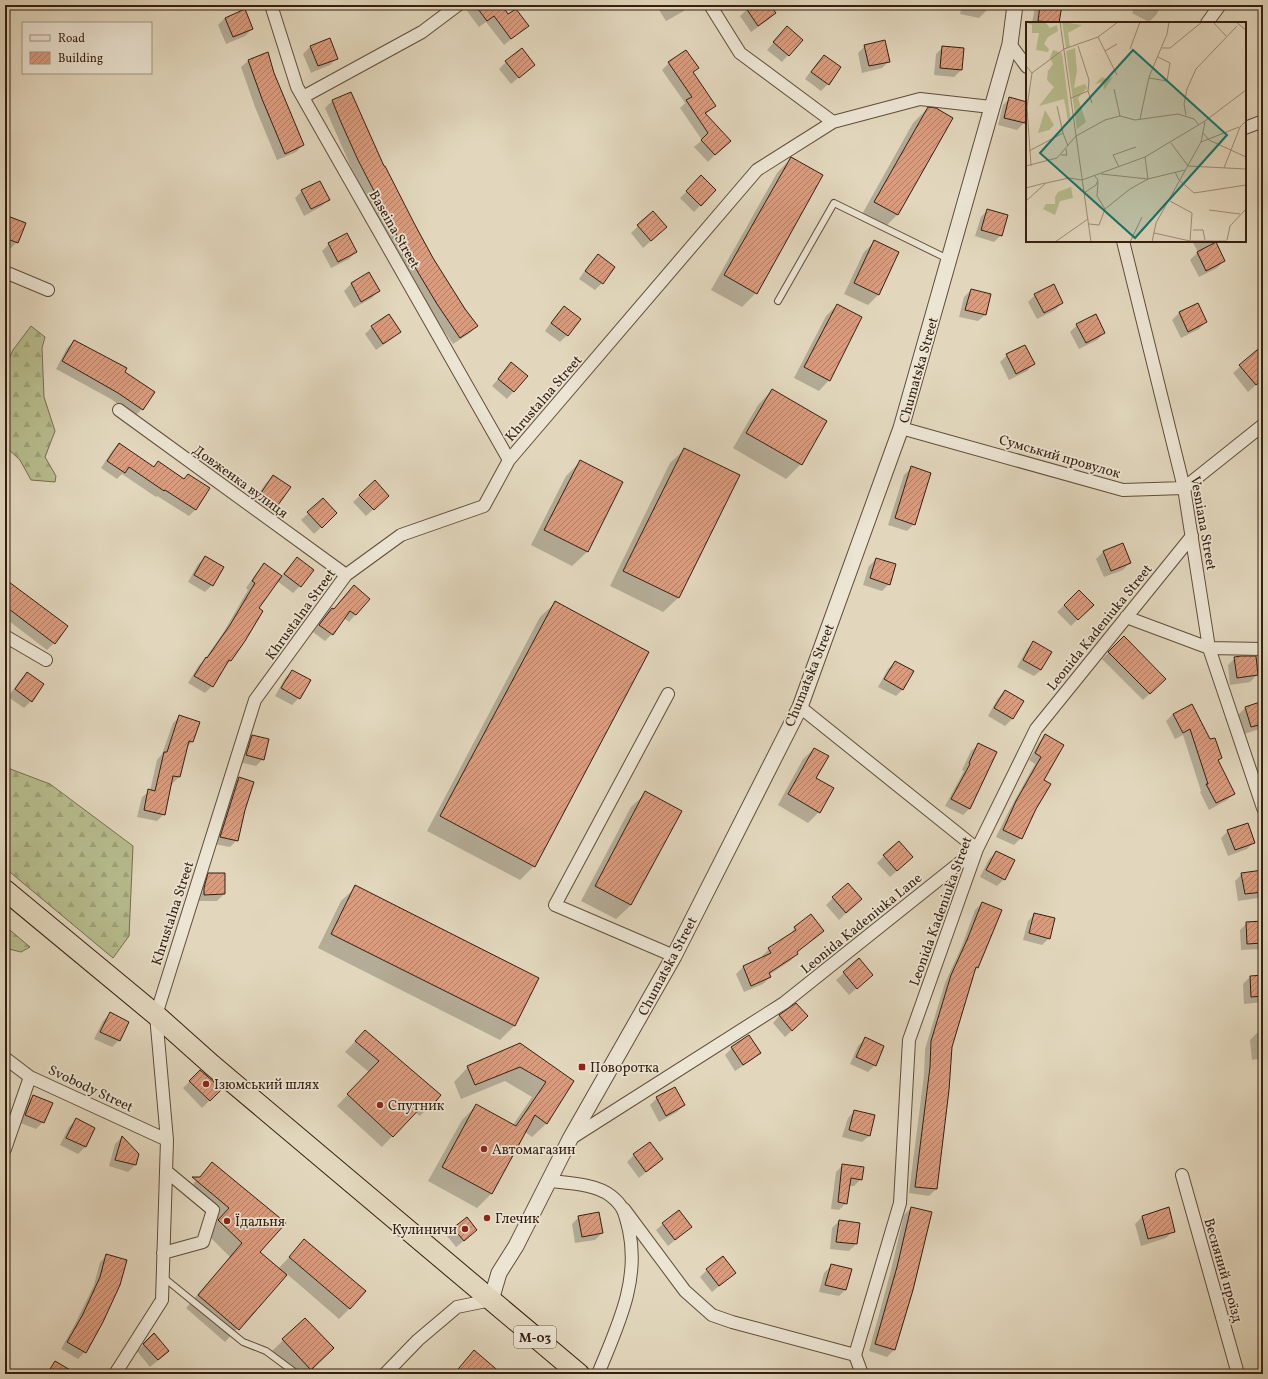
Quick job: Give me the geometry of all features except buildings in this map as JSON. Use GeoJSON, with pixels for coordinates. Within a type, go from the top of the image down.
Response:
{"type":"FeatureCollection","features":[{"type":"Feature","properties":{"kind":"highway","name":"М-03"},"geometry":{"type":"LineString","coordinates":[[5,890],[156,1015],[579,1374]]}},
{"type":"Feature","properties":{"kind":"street","name":"Baseina Street"},"geometry":{"type":"LineString","coordinates":[[272,5],[297,87],[302,97],[509,460]]}},
{"type":"Feature","properties":{"kind":"street"},"geometry":{"type":"LineString","coordinates":[[302,97],[422,32],[458,5]]}},
{"type":"Feature","properties":{"kind":"street"},"geometry":{"type":"LineString","coordinates":[[710,5],[740,53],[833,122]]}},
{"type":"Feature","properties":{"kind":"street","name":"Chumatska Street"},"geometry":{"type":"LineString","coordinates":[[491,1300],[499,1273],[516,1246],[570,1139],[674,956],[800,707],[901,428],[1010,44],[1015,5]]}},
{"type":"Feature","properties":{"kind":"street"},"geometry":{"type":"LineString","coordinates":[[1208,22],[1220,5]]}},
{"type":"Feature","properties":{"kind":"street"},"geometry":{"type":"LineString","coordinates":[[1010,44],[1026,66]]}},
{"type":"Feature","properties":{"kind":"street","name":"Khrustalna Street"},"geometry":{"type":"LineString","coordinates":[[156,1015],[256,700],[346,575],[401,535],[484,506],[509,460],[757,170],[833,122],[920,99],[991,107]]}},
{"type":"Feature","properties":{"kind":"street"},"geometry":{"type":"LineString","coordinates":[[1246,128],[1263,121]]}},
{"type":"Feature","properties":{"kind":"street","name":"Vesniana Street"},"geometry":{"type":"LineString","coordinates":[[1123,242],[1184,488],[1209,648],[1263,808]]}},
{"type":"Feature","properties":{"kind":"street"},"geometry":{"type":"LineString","coordinates":[[5,272],[48,290]]}},
{"type":"Feature","properties":{"kind":"street","name":"Довженка вулиця"},"geometry":{"type":"LineString","coordinates":[[119,410],[346,575]]}},
{"type":"Feature","properties":{"kind":"street"},"geometry":{"type":"LineString","coordinates":[[1184,488],[1263,425]]}},
{"type":"Feature","properties":{"kind":"street","name":"Сумський провулок"},"geometry":{"type":"LineString","coordinates":[[901,428],[1123,490],[1184,488]]}},
{"type":"Feature","properties":{"kind":"street","name":"Leonida Kadeniuka Street"},"geometry":{"type":"LineString","coordinates":[[855,1355],[900,1203],[908,1040],[977,849],[1036,729],[1192,536]]}},
{"type":"Feature","properties":{"kind":"street"},"geometry":{"type":"LineString","coordinates":[[1126,617],[1209,648],[1263,649]]}},
{"type":"Feature","properties":{"kind":"street"},"geometry":{"type":"LineString","coordinates":[[5,636],[46,660]]}},
{"type":"Feature","properties":{"kind":"street"},"geometry":{"type":"LineString","coordinates":[[668,694],[555,905],[674,956]]}},
{"type":"Feature","properties":{"kind":"street"},"geometry":{"type":"LineString","coordinates":[[800,707],[977,849]]}},
{"type":"Feature","properties":{"kind":"street","name":"Leonida Kadeniuka Lane"},"geometry":{"type":"LineString","coordinates":[[570,1139],[784,1003],[977,849]]}},
{"type":"Feature","properties":{"kind":"street"},"geometry":{"type":"LineString","coordinates":[[116,1374],[162,1300],[167,1140],[156,1015]]}},
{"type":"Feature","properties":{"kind":"street","name":"Svobody Street"},"geometry":{"type":"LineString","coordinates":[[5,1058],[30,1077],[167,1140]]}},
{"type":"Feature","properties":{"kind":"street"},"geometry":{"type":"LineString","coordinates":[[5,1149],[30,1077]]}},
{"type":"Feature","properties":{"kind":"street"},"geometry":{"type":"LineString","coordinates":[[163,1252],[203,1242],[213,1210],[166,1171]]}},
{"type":"Feature","properties":{"kind":"street","name":"Весняний проїзд"},"geometry":{"type":"LineString","coordinates":[[1182,1175],[1238,1374]]}},
{"type":"Feature","properties":{"kind":"street"},"geometry":{"type":"LineString","coordinates":[[550,1181],[592,1187],[611,1195],[624,1209],[684,1291],[712,1315],[732,1322],[855,1355],[862,1374]]}},
{"type":"Feature","properties":{"kind":"street"},"geometry":{"type":"LineString","coordinates":[[598,1374],[623,1313],[632,1274],[632,1244],[624,1209]]}},
{"type":"Feature","properties":{"kind":"street"},"geometry":{"type":"LineString","coordinates":[[385,1374],[418,1340],[457,1307],[491,1300]]}},
{"type":"Feature","properties":{"kind":"lane"},"geometry":{"type":"LineString","coordinates":[[778,301],[834,203],[949,260]]}},
{"type":"Feature","properties":{"kind":"lane"},"geometry":{"type":"LineString","coordinates":[[162,1277],[243,1342],[266,1351],[297,1374]]}},
{"type":"Feature","properties":{"kind":"green space"},"geometry":{"type":"Polygon","coordinates":[[[31,326],[45,337],[42,348],[44,397],[55,431],[45,457],[56,476],[55,482],[31,480],[20,460],[5,446],[5,368],[13,350],[31,326]]]}},
{"type":"Feature","properties":{"kind":"green space"},"geometry":{"type":"Polygon","coordinates":[[[5,767],[50,784],[133,846],[129,936],[113,958],[5,868],[5,767]]]}},
{"type":"Feature","properties":{"kind":"green space"},"geometry":{"type":"Polygon","coordinates":[[[5,926],[30,947],[21,952],[5,948],[5,926]]]}},
{"type":"Feature","properties":{"kind":"place","name":"Поворотка"},"geometry":{"type":"Point","coordinates":[582,1067]}},
{"type":"Feature","properties":{"kind":"place","name":"Ізюмський шлях"},"geometry":{"type":"Point","coordinates":[206,1084]}},
{"type":"Feature","properties":{"kind":"place","name":"Спутник"},"geometry":{"type":"Point","coordinates":[380,1105]}},
{"type":"Feature","properties":{"kind":"place","name":"Автомагазин"},"geometry":{"type":"Point","coordinates":[484,1149]}},
{"type":"Feature","properties":{"kind":"place","name":"Глечик"},"geometry":{"type":"Point","coordinates":[487,1218]}},
{"type":"Feature","properties":{"kind":"place","name":"Їдальня"},"geometry":{"type":"Point","coordinates":[227,1221]}},
{"type":"Feature","properties":{"kind":"place","name":"Кулиничи"},"geometry":{"type":"Point","coordinates":[465,1229]}}]}
